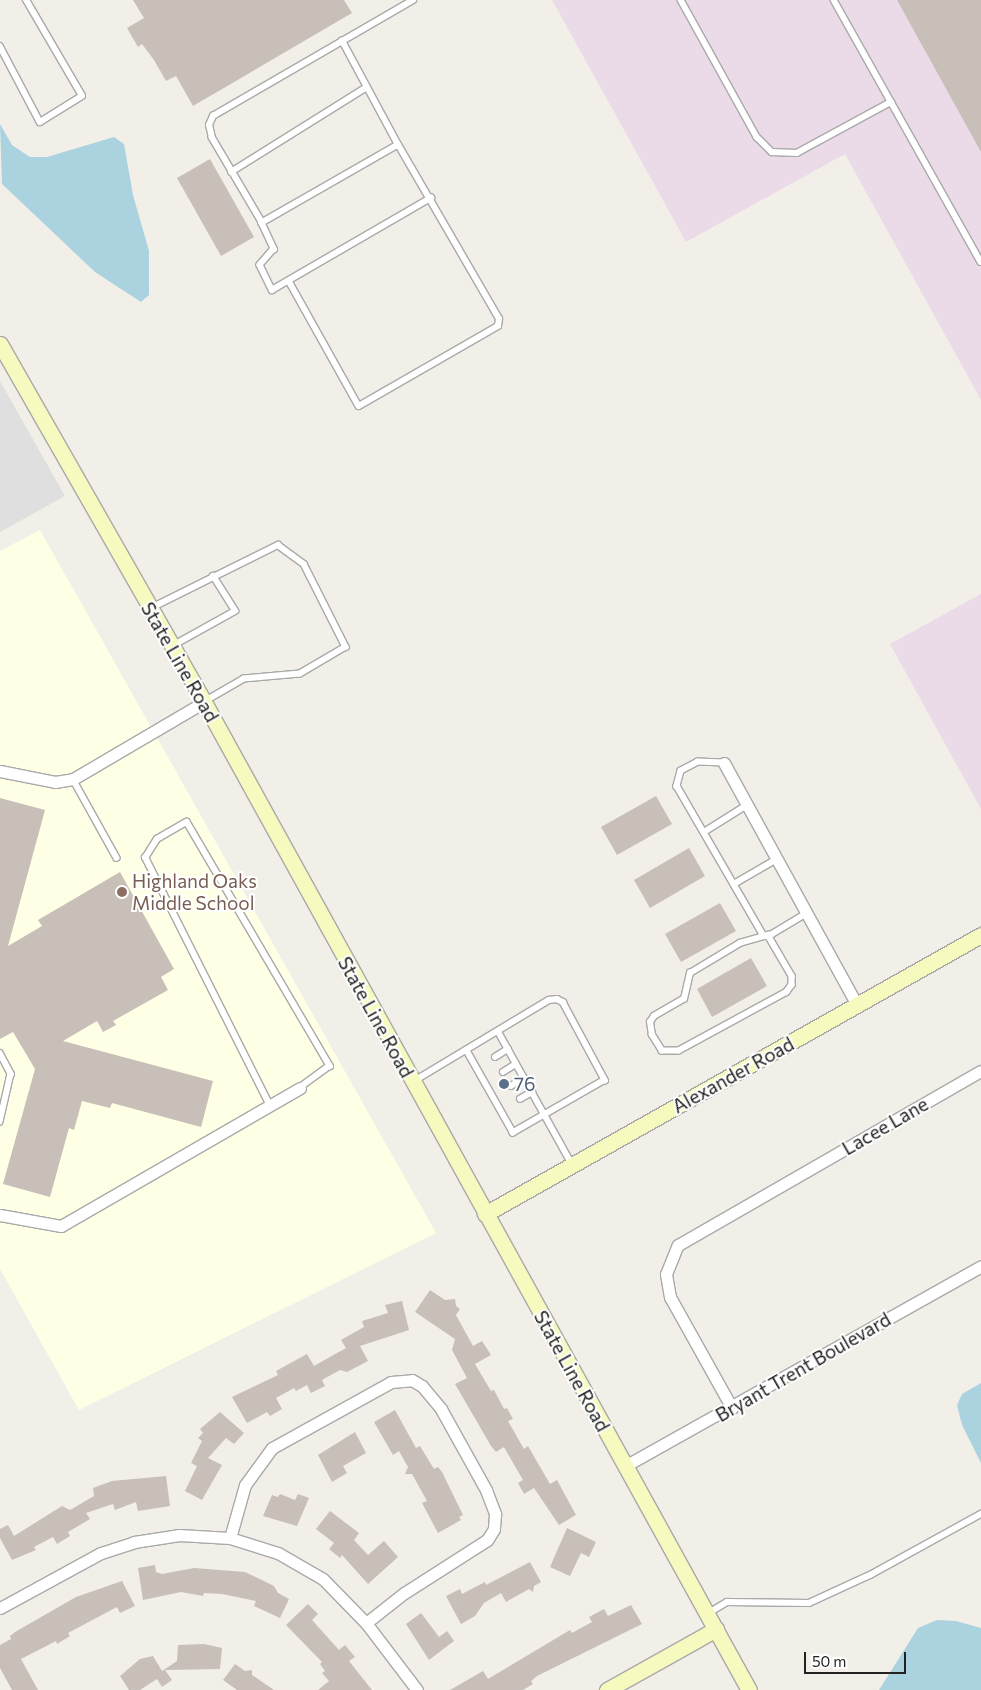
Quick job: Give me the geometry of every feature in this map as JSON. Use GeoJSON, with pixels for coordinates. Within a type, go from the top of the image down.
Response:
{"type":"FeatureCollection","features":[{"type":"Feature","properties":{"kind":"street","name":"State Line Road"},"geometry":{"type":"LineString","coordinates":[[0,344],[204,702],[412,1082],[750,1690]]}},
{"type":"Feature","properties":{"kind":"street"},"geometry":{"type":"LineString","coordinates":[[0,771],[55,782],[73,778],[204,702]]}},
{"type":"Feature","properties":{"kind":"street"},"geometry":{"type":"LineString","coordinates":[[724,763],[857,1005]]}},
{"type":"Feature","properties":{"kind":"street","name":"Alexander Road"},"geometry":{"type":"LineString","coordinates":[[485,1214],[981,935]]}},
{"type":"Feature","properties":{"kind":"street","name":"Lacee Lane"},"geometry":{"type":"LineString","coordinates":[[732,1408],[670,1297],[666,1274],[678,1245],[981,1071]]}},
{"type":"Feature","properties":{"kind":"street"},"geometry":{"type":"LineString","coordinates":[[0,1215],[61,1226],[300,1088]]}},
{"type":"Feature","properties":{"kind":"street","name":"Bryant Trent Boulevard"},"geometry":{"type":"LineString","coordinates":[[625,1466],[732,1408],[981,1266]]}},
{"type":"Feature","properties":{"kind":"street"},"geometry":{"type":"LineString","coordinates":[[230,1538],[245,1485],[272,1448],[391,1382],[412,1380],[432,1395],[486,1490],[495,1514],[494,1530],[487,1540],[404,1593],[366,1623]]}},
{"type":"Feature","properties":{"kind":"street"},"geometry":{"type":"LineString","coordinates":[[0,1608],[101,1554],[134,1542],[194,1534],[230,1538],[278,1553],[301,1564],[322,1579],[366,1623],[417,1690]]}},
{"type":"Feature","properties":{"kind":"street"},"geometry":{"type":"LineString","coordinates":[[607,1690],[716,1629]]}},
{"type":"Feature","properties":{"kind":"lane"},"geometry":{"type":"LineString","coordinates":[[0,46],[40,122],[82,96],[26,0]]}},
{"type":"Feature","properties":{"kind":"lane"},"geometry":{"type":"LineString","coordinates":[[413,0],[213,116],[209,125],[212,138],[230,172],[262,223],[274,249],[260,265],[272,290],[431,198]]}},
{"type":"Feature","properties":{"kind":"lane"},"geometry":{"type":"LineString","coordinates":[[682,0],[757,137],[772,152],[797,153],[891,102]]}},
{"type":"Feature","properties":{"kind":"lane"},"geometry":{"type":"LineString","coordinates":[[834,0],[981,262]]}},
{"type":"Feature","properties":{"kind":"lane"},"geometry":{"type":"LineString","coordinates":[[288,281],[354,402],[359,406],[366,404],[498,326],[499,319],[431,198],[398,145],[342,41]]}},
{"type":"Feature","properties":{"kind":"lane"},"geometry":{"type":"LineString","coordinates":[[230,172],[367,87]]}},
{"type":"Feature","properties":{"kind":"lane"},"geometry":{"type":"LineString","coordinates":[[262,223],[398,145]]}},
{"type":"Feature","properties":{"kind":"lane"},"geometry":{"type":"LineString","coordinates":[[150,608],[278,544],[304,564],[346,647],[300,674],[244,679],[204,702]]}},
{"type":"Feature","properties":{"kind":"lane"},"geometry":{"type":"LineString","coordinates":[[172,646],[235,611],[213,576]]}},
{"type":"Feature","properties":{"kind":"lane"},"geometry":{"type":"LineString","coordinates":[[724,763],[698,762],[681,771],[677,786],[734,884],[766,936],[792,976],[792,985],[787,992],[679,1051],[662,1051],[652,1035],[650,1022],[654,1016],[684,999],[690,973],[740,943],[766,936],[807,913]]}},
{"type":"Feature","properties":{"kind":"lane"},"geometry":{"type":"LineString","coordinates":[[73,778],[117,858]]}},
{"type":"Feature","properties":{"kind":"lane"},"geometry":{"type":"LineString","coordinates":[[704,832],[747,805]]}},
{"type":"Feature","properties":{"kind":"lane"},"geometry":{"type":"LineString","coordinates":[[270,1106],[145,858],[157,839],[187,822],[330,1066],[300,1088]]}},
{"type":"Feature","properties":{"kind":"lane"},"geometry":{"type":"LineString","coordinates":[[734,884],[777,859]]}},
{"type":"Feature","properties":{"kind":"lane"},"geometry":{"type":"LineString","coordinates":[[412,1082],[549,1000],[563,1002],[605,1080],[514,1133],[479,1067],[466,1050]]}},
{"type":"Feature","properties":{"kind":"lane"},"geometry":{"type":"LineString","coordinates":[[498,1031],[572,1165]]}},
{"type":"Feature","properties":{"kind":"lane"},"geometry":{"type":"LineString","coordinates":[[495,1058],[508,1049]]}},
{"type":"Feature","properties":{"kind":"lane"},"geometry":{"type":"LineString","coordinates":[[0,1053],[11,1074],[0,1122]]}},
{"type":"Feature","properties":{"kind":"lane"},"geometry":{"type":"LineString","coordinates":[[503,1072],[516,1064]]}},
{"type":"Feature","properties":{"kind":"lane"},"geometry":{"type":"LineString","coordinates":[[511,1086],[524,1078]]}},
{"type":"Feature","properties":{"kind":"lane"},"geometry":{"type":"LineString","coordinates":[[520,1099],[532,1092]]}},
{"type":"Feature","properties":{"kind":"lane"},"geometry":{"type":"LineString","coordinates":[[501,1111],[507,1107]]}},
{"type":"Feature","properties":{"kind":"lane"},"geometry":{"type":"LineString","coordinates":[[707,1614],[728,1602],[809,1603],[870,1575],[981,1514]]}},
{"type":"Feature","properties":{"kind":"shaded area"},"geometry":{"type":"Polygon","coordinates":[[[552,0],[981,0],[981,400],[845,154],[686,242],[552,0]]]}},
{"type":"Feature","properties":{"kind":"shaded area"},"geometry":{"type":"Polygon","coordinates":[[[0,381],[65,496],[0,532],[0,381]]]}},
{"type":"Feature","properties":{"kind":"shaded area","name":"Highland Oaks Middle School"},"geometry":{"type":"Polygon","coordinates":[[[40,530],[436,1233],[79,1410],[0,1269],[0,551],[40,530]]]}},
{"type":"Feature","properties":{"kind":"shaded area"},"geometry":{"type":"Polygon","coordinates":[[[981,594],[981,809],[890,644],[981,594]]]}},
{"type":"Feature","properties":{"kind":"water"},"geometry":{"type":"Polygon","coordinates":[[[0,124],[12,145],[30,157],[47,157],[114,137],[124,144],[133,195],[149,251],[149,295],[141,302],[95,272],[2,184],[0,124]]]}},
{"type":"Feature","properties":{"kind":"water"},"geometry":{"type":"Polygon","coordinates":[[[981,1383],[981,1463],[962,1425],[957,1405],[962,1394],[981,1383]]]}},
{"type":"Feature","properties":{"kind":"water"},"geometry":{"type":"Polygon","coordinates":[[[937,1620],[956,1621],[981,1628],[981,1690],[879,1690],[918,1628],[937,1620]]]}},
{"type":"Feature","properties":{"kind":"building"},"geometry":{"type":"Polygon","coordinates":[[[133,0],[344,0],[352,13],[193,106],[176,76],[166,81],[154,60],[142,44],[138,47],[127,28],[144,18],[133,0]]]}},
{"type":"Feature","properties":{"kind":"building"},"geometry":{"type":"Polygon","coordinates":[[[897,0],[981,0],[981,152],[897,0]]]}},
{"type":"Feature","properties":{"kind":"building"},"geometry":{"type":"Polygon","coordinates":[[[210,159],[254,237],[221,256],[177,178],[210,159]]]}},
{"type":"Feature","properties":{"kind":"building"},"geometry":{"type":"Polygon","coordinates":[[[656,796],[672,824],[617,855],[601,827],[656,796]]]}},
{"type":"Feature","properties":{"kind":"building"},"geometry":{"type":"Polygon","coordinates":[[[0,798],[45,810],[8,946],[42,926],[38,920],[120,872],[174,969],[161,977],[168,990],[113,1021],[116,1025],[103,1032],[97,1021],[63,1041],[213,1081],[201,1127],[112,1103],[110,1108],[82,1101],[74,1130],[69,1128],[50,1197],[3,1184],[35,1069],[13,1032],[0,1039],[0,798]]]}},
{"type":"Feature","properties":{"kind":"building"},"geometry":{"type":"Polygon","coordinates":[[[689,848],[705,876],[650,908],[634,880],[689,848]]]}},
{"type":"Feature","properties":{"kind":"building"},"geometry":{"type":"Polygon","coordinates":[[[720,903],[736,931],[681,962],[665,934],[720,903]]]}},
{"type":"Feature","properties":{"kind":"building"},"geometry":{"type":"Polygon","coordinates":[[[751,958],[767,986],[712,1017],[697,989],[751,958]]]}},
{"type":"Feature","properties":{"kind":"building"},"geometry":{"type":"Polygon","coordinates":[[[430,1290],[445,1300],[455,1299],[456,1306],[460,1309],[456,1315],[473,1346],[482,1341],[491,1355],[475,1364],[491,1391],[494,1390],[504,1409],[507,1408],[513,1419],[508,1421],[524,1449],[528,1446],[550,1484],[557,1480],[576,1515],[559,1525],[534,1488],[524,1494],[518,1483],[523,1480],[504,1447],[496,1452],[491,1446],[455,1384],[467,1378],[452,1350],[455,1339],[415,1312],[430,1290]]]}},
{"type":"Feature","properties":{"kind":"building"},"geometry":{"type":"Polygon","coordinates":[[[402,1301],[409,1330],[360,1346],[368,1361],[347,1372],[340,1370],[322,1380],[325,1386],[311,1393],[307,1385],[296,1391],[294,1388],[276,1398],[282,1409],[270,1416],[267,1412],[247,1423],[232,1397],[278,1375],[276,1371],[307,1354],[314,1366],[346,1348],[341,1340],[364,1327],[362,1321],[388,1313],[385,1305],[402,1301]]]}},
{"type":"Feature","properties":{"kind":"building"},"geometry":{"type":"Polygon","coordinates":[[[395,1410],[416,1448],[420,1446],[434,1469],[438,1467],[442,1472],[463,1515],[459,1517],[461,1520],[438,1533],[422,1503],[427,1501],[412,1474],[405,1474],[408,1467],[399,1451],[393,1455],[374,1422],[395,1410]]]}},
{"type":"Feature","properties":{"kind":"building"},"geometry":{"type":"Polygon","coordinates":[[[220,1412],[244,1433],[234,1444],[226,1438],[208,1458],[222,1465],[202,1500],[185,1491],[197,1466],[191,1463],[202,1441],[198,1438],[203,1433],[200,1429],[220,1412]]]}},
{"type":"Feature","properties":{"kind":"building"},"geometry":{"type":"Polygon","coordinates":[[[355,1432],[366,1453],[343,1466],[347,1473],[332,1482],[318,1455],[355,1432]]]}},
{"type":"Feature","properties":{"kind":"building"},"geometry":{"type":"Polygon","coordinates":[[[166,1476],[170,1506],[138,1511],[136,1502],[115,1510],[113,1504],[86,1513],[90,1519],[68,1532],[70,1536],[57,1544],[53,1537],[34,1547],[36,1550],[12,1560],[0,1538],[0,1529],[8,1525],[14,1536],[62,1506],[70,1510],[94,1496],[93,1488],[112,1481],[166,1476]]]}},
{"type":"Feature","properties":{"kind":"building"},"geometry":{"type":"Polygon","coordinates":[[[280,1494],[295,1500],[298,1494],[309,1498],[297,1526],[263,1516],[272,1495],[278,1497],[280,1494]]]}},
{"type":"Feature","properties":{"kind":"building"},"geometry":{"type":"Polygon","coordinates":[[[330,1511],[359,1533],[354,1540],[368,1555],[384,1541],[398,1557],[368,1584],[342,1555],[340,1558],[329,1549],[334,1543],[316,1529],[330,1511]]]}},
{"type":"Feature","properties":{"kind":"building"},"geometry":{"type":"Polygon","coordinates":[[[567,1528],[596,1542],[589,1557],[581,1553],[570,1576],[550,1567],[567,1528]]]}},
{"type":"Feature","properties":{"kind":"building"},"geometry":{"type":"Polygon","coordinates":[[[530,1562],[541,1582],[534,1586],[533,1592],[529,1589],[506,1602],[501,1593],[484,1603],[475,1616],[461,1624],[446,1596],[460,1589],[462,1594],[485,1582],[486,1585],[530,1562]]]}},
{"type":"Feature","properties":{"kind":"building"},"geometry":{"type":"Polygon","coordinates":[[[155,1565],[156,1572],[162,1574],[194,1568],[245,1572],[274,1586],[278,1593],[289,1599],[280,1618],[254,1606],[256,1601],[222,1594],[204,1593],[203,1596],[181,1592],[143,1600],[138,1568],[155,1565]]]}},
{"type":"Feature","properties":{"kind":"building"},"geometry":{"type":"Polygon","coordinates":[[[122,1581],[135,1606],[120,1613],[117,1607],[68,1633],[70,1636],[57,1644],[56,1641],[21,1659],[38,1690],[12,1690],[0,1668],[0,1645],[11,1639],[10,1636],[15,1632],[76,1597],[122,1581]]]}},
{"type":"Feature","properties":{"kind":"building"},"geometry":{"type":"Polygon","coordinates":[[[308,1604],[318,1614],[312,1620],[339,1650],[345,1645],[355,1657],[349,1661],[372,1690],[318,1690],[329,1681],[322,1673],[325,1671],[320,1664],[322,1662],[286,1625],[308,1604]]]}},
{"type":"Feature","properties":{"kind":"building"},"geometry":{"type":"Polygon","coordinates":[[[631,1605],[642,1624],[537,1676],[531,1681],[533,1684],[523,1690],[450,1690],[483,1671],[488,1679],[570,1630],[572,1633],[592,1622],[589,1617],[604,1609],[608,1616],[631,1605]]]}},
{"type":"Feature","properties":{"kind":"building"},"geometry":{"type":"Polygon","coordinates":[[[421,1613],[439,1637],[447,1631],[454,1641],[429,1660],[406,1624],[421,1613]]]}},
{"type":"Feature","properties":{"kind":"building"},"geometry":{"type":"Polygon","coordinates":[[[204,1644],[222,1648],[220,1669],[165,1670],[172,1680],[162,1687],[157,1679],[140,1690],[129,1690],[120,1676],[140,1659],[153,1656],[162,1671],[177,1661],[178,1645],[204,1644]]]}},
{"type":"Feature","properties":{"kind":"building"},"geometry":{"type":"Polygon","coordinates":[[[235,1664],[245,1671],[252,1670],[252,1675],[274,1690],[237,1690],[223,1680],[235,1664]]]}},
{"type":"Feature","properties":{"kind":"place","name":"Highland Oaks Middle School"},"geometry":{"type":"Point","coordinates":[122,892]}},
{"type":"Feature","properties":{"kind":"place","name":"76"},"geometry":{"type":"Point","coordinates":[504,1084]}}]}
